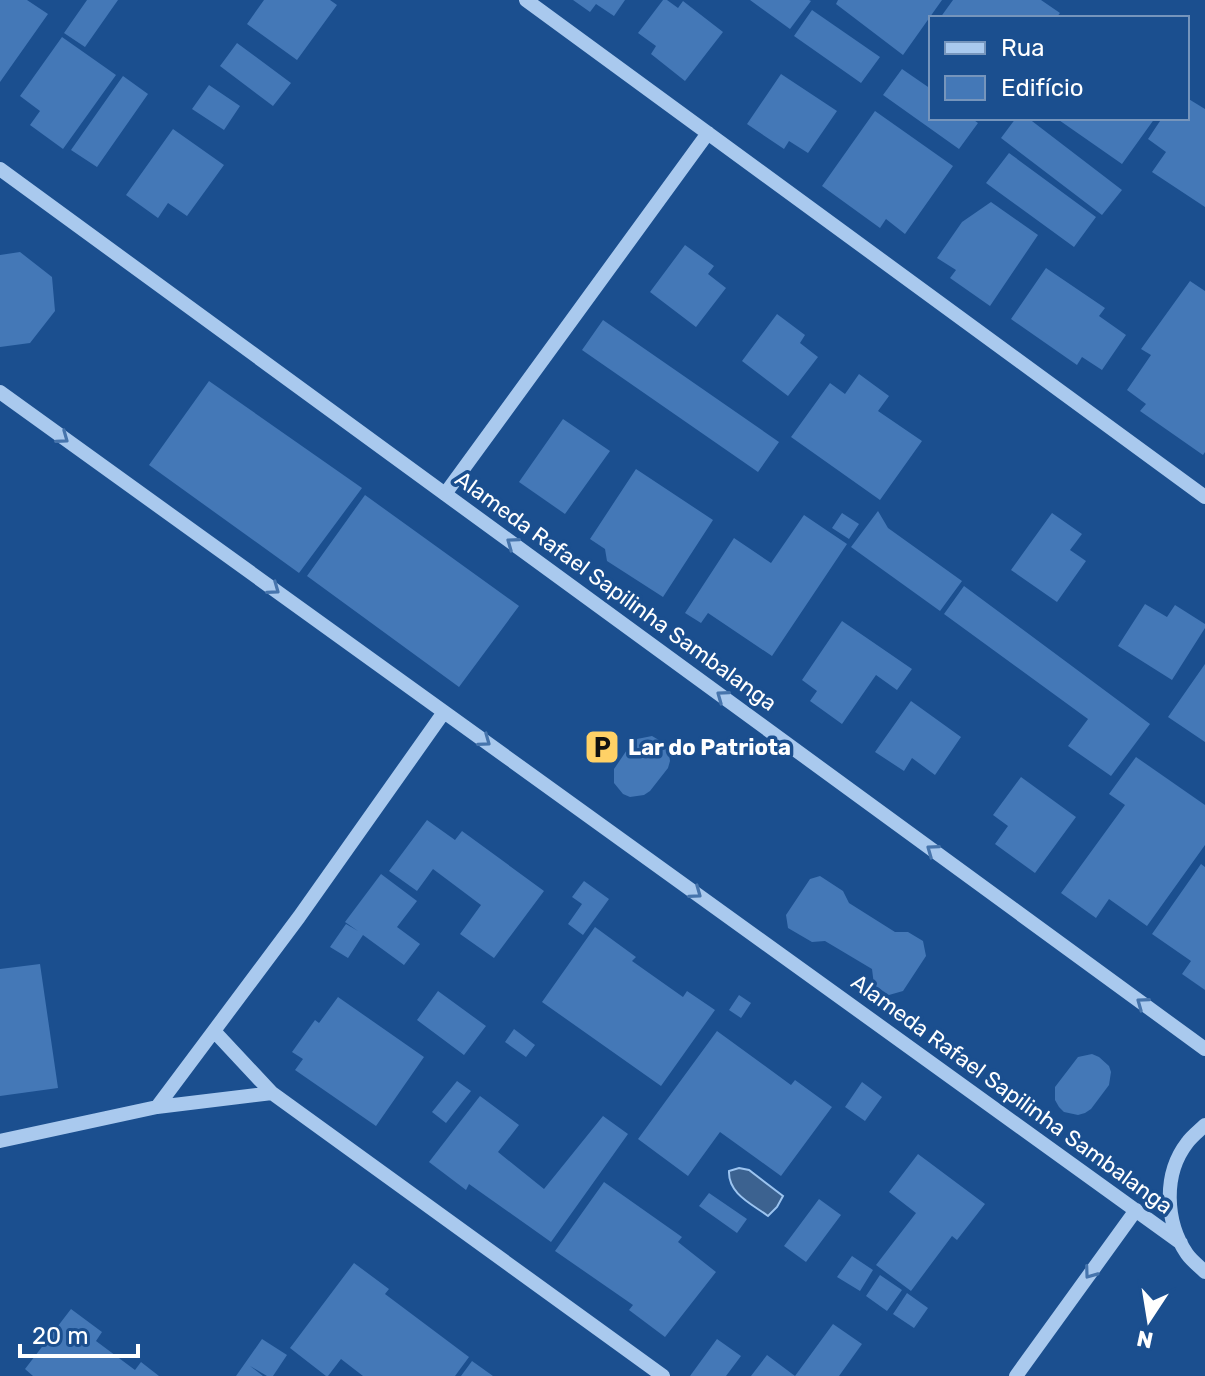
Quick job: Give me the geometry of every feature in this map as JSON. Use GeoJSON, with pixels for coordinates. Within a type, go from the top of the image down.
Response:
{"type":"FeatureCollection","features":[{"type":"Feature","properties":{"kind":"street"},"geometry":{"type":"LineString","coordinates":[[526,0],[1205,497]]}},
{"type":"Feature","properties":{"kind":"street"},"geometry":{"type":"LineString","coordinates":[[445,494],[708,133]]}},
{"type":"Feature","properties":{"kind":"street","name":"Alameda Rafael Sapilinha Sambalanga"},"geometry":{"type":"LineString","coordinates":[[0,169],[1205,1049]]}},
{"type":"Feature","properties":{"kind":"street","name":"Alameda Rafael Sapilinha Sambalanga"},"geometry":{"type":"LineString","coordinates":[[0,392],[1181,1243]]}},
{"type":"Feature","properties":{"kind":"street"},"geometry":{"type":"LineString","coordinates":[[157,1107],[299,917],[444,712]]}},
{"type":"Feature","properties":{"kind":"street"},"geometry":{"type":"LineString","coordinates":[[214,1031],[272,1093],[663,1376]]}},
{"type":"Feature","properties":{"kind":"street"},"geometry":{"type":"LineString","coordinates":[[0,1141],[157,1107],[272,1093]]}},
{"type":"Feature","properties":{"kind":"street","name":"Alameda Rafael Sapilinha Sambalanga"},"geometry":{"type":"LineString","coordinates":[[1205,1125],[1186,1144],[1173,1170],[1169,1200],[1174,1229],[1188,1256],[1205,1272]]}},
{"type":"Feature","properties":{"kind":"street"},"geometry":{"type":"LineString","coordinates":[[1016,1376],[1136,1210]]}},
{"type":"Feature","properties":{"kind":"water"},"geometry":{"type":"Polygon","coordinates":[[[739,1168],[749,1170],[783,1196],[768,1216],[742,1198],[732,1186],[729,1171],[739,1168]]]}},
{"type":"Feature","properties":{"kind":"building"},"geometry":{"type":"Polygon","coordinates":[[[0,0],[27,0],[48,14],[0,82],[0,0]]]}},
{"type":"Feature","properties":{"kind":"building"},"geometry":{"type":"Polygon","coordinates":[[[87,0],[118,0],[85,47],[64,33],[87,0]]]}},
{"type":"Feature","properties":{"kind":"building"},"geometry":{"type":"Polygon","coordinates":[[[264,0],[330,0],[337,5],[297,60],[247,24],[264,0]]]}},
{"type":"Feature","properties":{"kind":"building"},"geometry":{"type":"Polygon","coordinates":[[[573,0],[625,0],[614,16],[596,4],[590,12],[573,0]]]}},
{"type":"Feature","properties":{"kind":"building"},"geometry":{"type":"Polygon","coordinates":[[[663,0],[678,8],[683,1],[723,32],[685,81],[651,54],[656,46],[638,33],[663,0]]]}},
{"type":"Feature","properties":{"kind":"building"},"geometry":{"type":"Polygon","coordinates":[[[750,0],[809,0],[811,1],[790,29],[750,0]]]}},
{"type":"Feature","properties":{"kind":"building"},"geometry":{"type":"Polygon","coordinates":[[[838,0],[942,0],[903,55],[836,4],[838,0]]]}},
{"type":"Feature","properties":{"kind":"building"},"geometry":{"type":"Polygon","coordinates":[[[953,0],[1041,0],[1060,13],[1058,16],[941,16],[953,0]]]}},
{"type":"Feature","properties":{"kind":"building"},"geometry":{"type":"Polygon","coordinates":[[[812,10],[880,57],[861,83],[794,36],[812,10]]]}},
{"type":"Feature","properties":{"kind":"building"},"geometry":{"type":"Polygon","coordinates":[[[62,37],[116,75],[63,149],[30,125],[40,111],[20,96],[62,37]]]}},
{"type":"Feature","properties":{"kind":"building"},"geometry":{"type":"Polygon","coordinates":[[[237,43],[291,83],[273,106],[220,66],[237,43]]]}},
{"type":"Feature","properties":{"kind":"building"},"geometry":{"type":"Polygon","coordinates":[[[902,69],[929,88],[929,120],[974,120],[978,123],[959,149],[883,95],[902,69]]]}},
{"type":"Feature","properties":{"kind":"building"},"geometry":{"type":"Polygon","coordinates":[[[781,74],[837,111],[808,153],[789,141],[784,149],[747,124],[781,74]]]}},
{"type":"Feature","properties":{"kind":"building"},"geometry":{"type":"Polygon","coordinates":[[[123,76],[148,94],[97,167],[71,150],[123,76]]]}},
{"type":"Feature","properties":{"kind":"building"},"geometry":{"type":"Polygon","coordinates":[[[209,85],[240,106],[224,130],[192,109],[209,85]]]}},
{"type":"Feature","properties":{"kind":"building"},"geometry":{"type":"Polygon","coordinates":[[[1189,99],[1205,109],[1205,207],[1152,172],[1166,152],[1148,139],[1161,120],[1189,120],[1189,99]]]}},
{"type":"Feature","properties":{"kind":"building"},"geometry":{"type":"Polygon","coordinates":[[[875,111],[953,166],[905,234],[886,219],[880,228],[822,186],[875,111]]]}},
{"type":"Feature","properties":{"kind":"building"},"geometry":{"type":"Polygon","coordinates":[[[1014,120],[1031,120],[1122,190],[1102,215],[1001,138],[1014,120]]]}},
{"type":"Feature","properties":{"kind":"building"},"geometry":{"type":"Polygon","coordinates":[[[1059,120],[1154,120],[1122,164],[1059,120]]]}},
{"type":"Feature","properties":{"kind":"building"},"geometry":{"type":"Polygon","coordinates":[[[173,129],[224,165],[187,216],[168,203],[158,218],[126,195],[173,129]]]}},
{"type":"Feature","properties":{"kind":"building"},"geometry":{"type":"Polygon","coordinates":[[[1009,153],[1096,217],[1074,247],[986,183],[1009,153]]]}},
{"type":"Feature","properties":{"kind":"building"},"geometry":{"type":"Polygon","coordinates":[[[991,202],[1038,235],[990,306],[950,278],[956,270],[937,258],[962,222],[991,202]]]}},
{"type":"Feature","properties":{"kind":"building"},"geometry":{"type":"Polygon","coordinates":[[[685,245],[714,266],[708,274],[726,288],[696,327],[650,292],[685,245]]]}},
{"type":"Feature","properties":{"kind":"building"},"geometry":{"type":"Polygon","coordinates":[[[20,252],[52,277],[55,311],[30,343],[0,347],[0,255],[20,252]]]}},
{"type":"Feature","properties":{"kind":"building"},"geometry":{"type":"Polygon","coordinates":[[[1046,268],[1105,308],[1099,316],[1126,335],[1102,370],[1082,357],[1077,365],[1011,319],[1046,268]]]}},
{"type":"Feature","properties":{"kind":"building"},"geometry":{"type":"Polygon","coordinates":[[[1190,281],[1205,291],[1203,455],[1140,411],[1146,404],[1127,390],[1151,355],[1141,349],[1190,281]]]}},
{"type":"Feature","properties":{"kind":"building"},"geometry":{"type":"Polygon","coordinates":[[[777,314],[805,335],[800,343],[818,357],[788,396],[742,361],[777,314]]]}},
{"type":"Feature","properties":{"kind":"building"},"geometry":{"type":"Polygon","coordinates":[[[603,320],[779,442],[758,472],[582,350],[603,320]]]}},
{"type":"Feature","properties":{"kind":"building"},"geometry":{"type":"Polygon","coordinates":[[[859,374],[889,396],[878,411],[922,441],[880,500],[791,437],[830,383],[845,394],[859,374]]]}},
{"type":"Feature","properties":{"kind":"building"},"geometry":{"type":"Polygon","coordinates":[[[209,381],[362,488],[299,573],[149,465],[209,381]]]}},
{"type":"Feature","properties":{"kind":"building"},"geometry":{"type":"Polygon","coordinates":[[[563,419],[610,451],[565,514],[519,482],[563,419]]]}},
{"type":"Feature","properties":{"kind":"building"},"geometry":{"type":"Polygon","coordinates":[[[636,469],[713,520],[663,597],[607,561],[605,549],[590,539],[636,469]]]}},
{"type":"Feature","properties":{"kind":"building"},"geometry":{"type":"Polygon","coordinates":[[[365,495],[519,606],[459,687],[307,576],[365,495]]]}},
{"type":"Feature","properties":{"kind":"building"},"geometry":{"type":"Polygon","coordinates":[[[878,511],[888,528],[962,581],[940,611],[851,547],[878,511]]]}},
{"type":"Feature","properties":{"kind":"building"},"geometry":{"type":"Polygon","coordinates":[[[842,513],[859,524],[849,539],[832,528],[842,513]]]}},
{"type":"Feature","properties":{"kind":"building"},"geometry":{"type":"Polygon","coordinates":[[[1052,513],[1082,534],[1070,550],[1086,561],[1057,602],[1011,570],[1052,513]]]}},
{"type":"Feature","properties":{"kind":"building"},"geometry":{"type":"Polygon","coordinates":[[[804,515],[847,544],[772,656],[708,613],[701,623],[685,613],[734,538],[771,563],[804,515]]]}},
{"type":"Feature","properties":{"kind":"building"},"geometry":{"type":"Polygon","coordinates":[[[964,586],[1150,724],[1111,776],[1068,746],[1088,719],[944,614],[964,586]]]}},
{"type":"Feature","properties":{"kind":"building"},"geometry":{"type":"Polygon","coordinates":[[[1145,604],[1167,617],[1175,605],[1205,624],[1172,680],[1118,646],[1145,604]]]}},
{"type":"Feature","properties":{"kind":"building"},"geometry":{"type":"Polygon","coordinates":[[[842,621],[912,669],[897,690],[876,675],[842,724],[810,701],[817,691],[802,680],[842,621]]]}},
{"type":"Feature","properties":{"kind":"building"},"geometry":{"type":"Polygon","coordinates":[[[1205,664],[1205,742],[1168,717],[1205,664]]]}},
{"type":"Feature","properties":{"kind":"building"},"geometry":{"type":"Polygon","coordinates":[[[911,701],[961,737],[935,775],[912,758],[904,771],[875,752],[911,701]]]}},
{"type":"Feature","properties":{"kind":"building"},"geometry":{"type":"Polygon","coordinates":[[[652,736],[668,748],[668,768],[644,795],[630,797],[623,794],[614,783],[614,769],[631,744],[637,739],[652,736]]]}},
{"type":"Feature","properties":{"kind":"building"},"geometry":{"type":"Polygon","coordinates":[[[1136,757],[1205,805],[1205,845],[1147,926],[1109,899],[1096,918],[1061,893],[1125,805],[1109,794],[1136,757]]]}},
{"type":"Feature","properties":{"kind":"building"},"geometry":{"type":"Polygon","coordinates":[[[1021,777],[1076,817],[1035,873],[995,844],[1008,826],[993,815],[1021,777]]]}},
{"type":"Feature","properties":{"kind":"building"},"geometry":{"type":"Polygon","coordinates":[[[427,820],[455,840],[462,831],[544,891],[494,958],[460,934],[481,905],[433,869],[417,891],[389,871],[427,820]]]}},
{"type":"Feature","properties":{"kind":"building"},"geometry":{"type":"Polygon","coordinates":[[[1201,864],[1205,867],[1205,990],[1182,974],[1191,961],[1152,934],[1201,864]]]}},
{"type":"Feature","properties":{"kind":"building"},"geometry":{"type":"Polygon","coordinates":[[[381,874],[417,901],[397,927],[420,944],[404,965],[363,935],[348,958],[330,947],[346,924],[358,931],[345,922],[381,874]]]}},
{"type":"Feature","properties":{"kind":"building"},"geometry":{"type":"Polygon","coordinates":[[[820,876],[843,891],[849,903],[895,932],[908,932],[923,941],[926,956],[903,991],[889,995],[874,985],[872,969],[825,941],[812,942],[788,928],[786,915],[810,879],[820,876]]]}},
{"type":"Feature","properties":{"kind":"building"},"geometry":{"type":"Polygon","coordinates":[[[584,881],[609,899],[583,935],[568,924],[582,904],[572,897],[584,881]]]}},
{"type":"Feature","properties":{"kind":"building"},"geometry":{"type":"Polygon","coordinates":[[[595,927],[636,957],[632,961],[683,997],[687,991],[715,1010],[661,1086],[542,1002],[595,927]]]}},
{"type":"Feature","properties":{"kind":"building"},"geometry":{"type":"Polygon","coordinates":[[[40,964],[58,1088],[0,1096],[0,969],[40,964]]]}},
{"type":"Feature","properties":{"kind":"building"},"geometry":{"type":"Polygon","coordinates":[[[438,991],[486,1026],[464,1055],[417,1020],[438,991]]]}},
{"type":"Feature","properties":{"kind":"building"},"geometry":{"type":"Polygon","coordinates":[[[739,995],[751,1003],[741,1018],[729,1010],[739,995]]]}},
{"type":"Feature","properties":{"kind":"building"},"geometry":{"type":"Polygon","coordinates":[[[338,997],[424,1057],[376,1126],[295,1070],[303,1059],[292,1052],[315,1020],[319,1023],[338,997]]]}},
{"type":"Feature","properties":{"kind":"building"},"geometry":{"type":"Polygon","coordinates":[[[514,1029],[535,1045],[526,1057],[505,1042],[514,1029]]]}},
{"type":"Feature","properties":{"kind":"building"},"geometry":{"type":"Polygon","coordinates":[[[717,1031],[791,1085],[795,1080],[832,1107],[781,1176],[720,1132],[688,1176],[638,1139],[717,1031]]]}},
{"type":"Feature","properties":{"kind":"building"},"geometry":{"type":"Polygon","coordinates":[[[1092,1054],[1109,1066],[1109,1085],[1085,1113],[1064,1112],[1055,1100],[1055,1087],[1078,1057],[1092,1054]]]}},
{"type":"Feature","properties":{"kind":"building"},"geometry":{"type":"Polygon","coordinates":[[[457,1081],[471,1091],[446,1123],[432,1112],[457,1081]]]}},
{"type":"Feature","properties":{"kind":"building"},"geometry":{"type":"Polygon","coordinates":[[[862,1082],[882,1097],[865,1121],[845,1107],[862,1082]]]}},
{"type":"Feature","properties":{"kind":"building"},"geometry":{"type":"Polygon","coordinates":[[[480,1096],[519,1125],[498,1152],[544,1189],[603,1116],[628,1134],[551,1242],[469,1184],[466,1190],[429,1162],[480,1096]]]}},
{"type":"Feature","properties":{"kind":"building"},"geometry":{"type":"Polygon","coordinates":[[[918,1154],[985,1204],[957,1240],[952,1236],[911,1291],[876,1265],[916,1213],[889,1192],[918,1154]]]}},
{"type":"Feature","properties":{"kind":"building"},"geometry":{"type":"Polygon","coordinates":[[[604,1182],[682,1237],[678,1242],[716,1272],[665,1337],[629,1310],[633,1305],[555,1251],[604,1182]]]}},
{"type":"Feature","properties":{"kind":"building"},"geometry":{"type":"Polygon","coordinates":[[[709,1193],[747,1219],[737,1233],[699,1206],[709,1193]]]}},
{"type":"Feature","properties":{"kind":"building"},"geometry":{"type":"Polygon","coordinates":[[[819,1199],[841,1215],[806,1262],[784,1246],[819,1199]]]}},
{"type":"Feature","properties":{"kind":"building"},"geometry":{"type":"Polygon","coordinates":[[[852,1256],[873,1270],[860,1291],[837,1277],[852,1256]]]}},
{"type":"Feature","properties":{"kind":"building"},"geometry":{"type":"Polygon","coordinates":[[[354,1263],[389,1289],[385,1294],[469,1357],[455,1376],[363,1376],[341,1359],[326,1376],[290,1348],[354,1263]]]}},
{"type":"Feature","properties":{"kind":"building"},"geometry":{"type":"Polygon","coordinates":[[[880,1275],[902,1290],[887,1311],[866,1296],[880,1275]]]}},
{"type":"Feature","properties":{"kind":"building"},"geometry":{"type":"Polygon","coordinates":[[[907,1293],[928,1308],[914,1328],[893,1314],[907,1293]]]}},
{"type":"Feature","properties":{"kind":"building"},"geometry":{"type":"Polygon","coordinates":[[[71,1309],[102,1332],[96,1341],[135,1370],[141,1362],[159,1376],[33,1376],[25,1369],[71,1309]]]}},
{"type":"Feature","properties":{"kind":"building"},"geometry":{"type":"Polygon","coordinates":[[[833,1324],[862,1344],[839,1376],[795,1376],[833,1324]]]}},
{"type":"Feature","properties":{"kind":"building"},"geometry":{"type":"Polygon","coordinates":[[[262,1339],[287,1355],[273,1376],[250,1366],[263,1376],[236,1376],[262,1339]]]}},
{"type":"Feature","properties":{"kind":"building"},"geometry":{"type":"Polygon","coordinates":[[[717,1339],[741,1356],[726,1376],[690,1376],[717,1339]]]}},
{"type":"Feature","properties":{"kind":"building"},"geometry":{"type":"Polygon","coordinates":[[[767,1355],[795,1376],[751,1376],[767,1355]]]}},
{"type":"Feature","properties":{"kind":"building"},"geometry":{"type":"Polygon","coordinates":[[[472,1361],[493,1376],[461,1376],[472,1361]]]}},
{"type":"Feature","properties":{"kind":"place","name":"Lar do Patriota"},"geometry":{"type":"Point","coordinates":[602,747]}}]}
